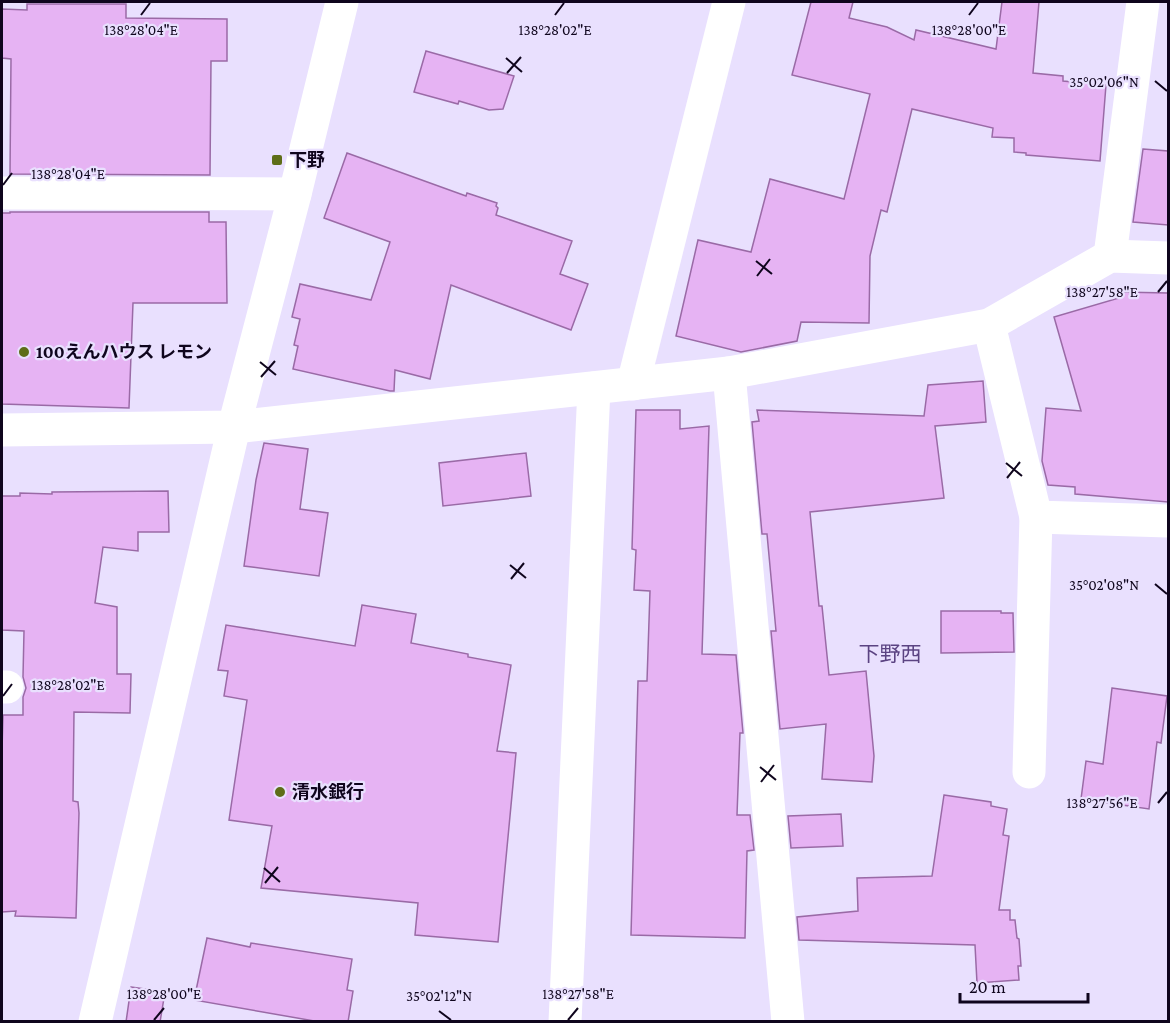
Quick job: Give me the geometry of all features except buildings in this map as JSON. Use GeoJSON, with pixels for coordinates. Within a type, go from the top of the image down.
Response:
{"type":"FeatureCollection","features":[{"type":"Feature","properties":{"kind":"street"},"geometry":{"type":"LineString","coordinates":[[95,1022],[234,427],[342,2]]}},
{"type":"Feature","properties":{"kind":"street"},"geometry":{"type":"LineString","coordinates":[[633,384],[729,2]]}},
{"type":"Feature","properties":{"kind":"street"},"geometry":{"type":"LineString","coordinates":[[1110,256],[1143,2]]}},
{"type":"Feature","properties":{"kind":"street"},"geometry":{"type":"LineString","coordinates":[[2,193],[295,194]]}},
{"type":"Feature","properties":{"kind":"street"},"geometry":{"type":"LineString","coordinates":[[2,430],[234,427],[729,373],[989,325],[1110,256],[1168,258]]}},
{"type":"Feature","properties":{"kind":"street"},"geometry":{"type":"LineString","coordinates":[[989,325],[1036,517],[1029,772]]}},
{"type":"Feature","properties":{"kind":"street"},"geometry":{"type":"LineString","coordinates":[[729,373],[788,1022]]}},
{"type":"Feature","properties":{"kind":"street"},"geometry":{"type":"LineString","coordinates":[[565,1022],[594,388]]}},
{"type":"Feature","properties":{"kind":"street"},"geometry":{"type":"LineString","coordinates":[[1036,517],[1168,521]]}},
{"type":"Feature","properties":{"kind":"place","name":"下野"},"geometry":{"type":"Point","coordinates":[277,160]}},
{"type":"Feature","properties":{"kind":"place","name":"100えんハウス レモン"},"geometry":{"type":"Point","coordinates":[24,352]}},
{"type":"Feature","properties":{"kind":"place","name":"清水銀行"},"geometry":{"type":"Point","coordinates":[280,792]}},
{"type":"Feature","properties":{"kind":"district","name":"下野西"},"geometry":{"type":"Point","coordinates":[890,654]}}]}
